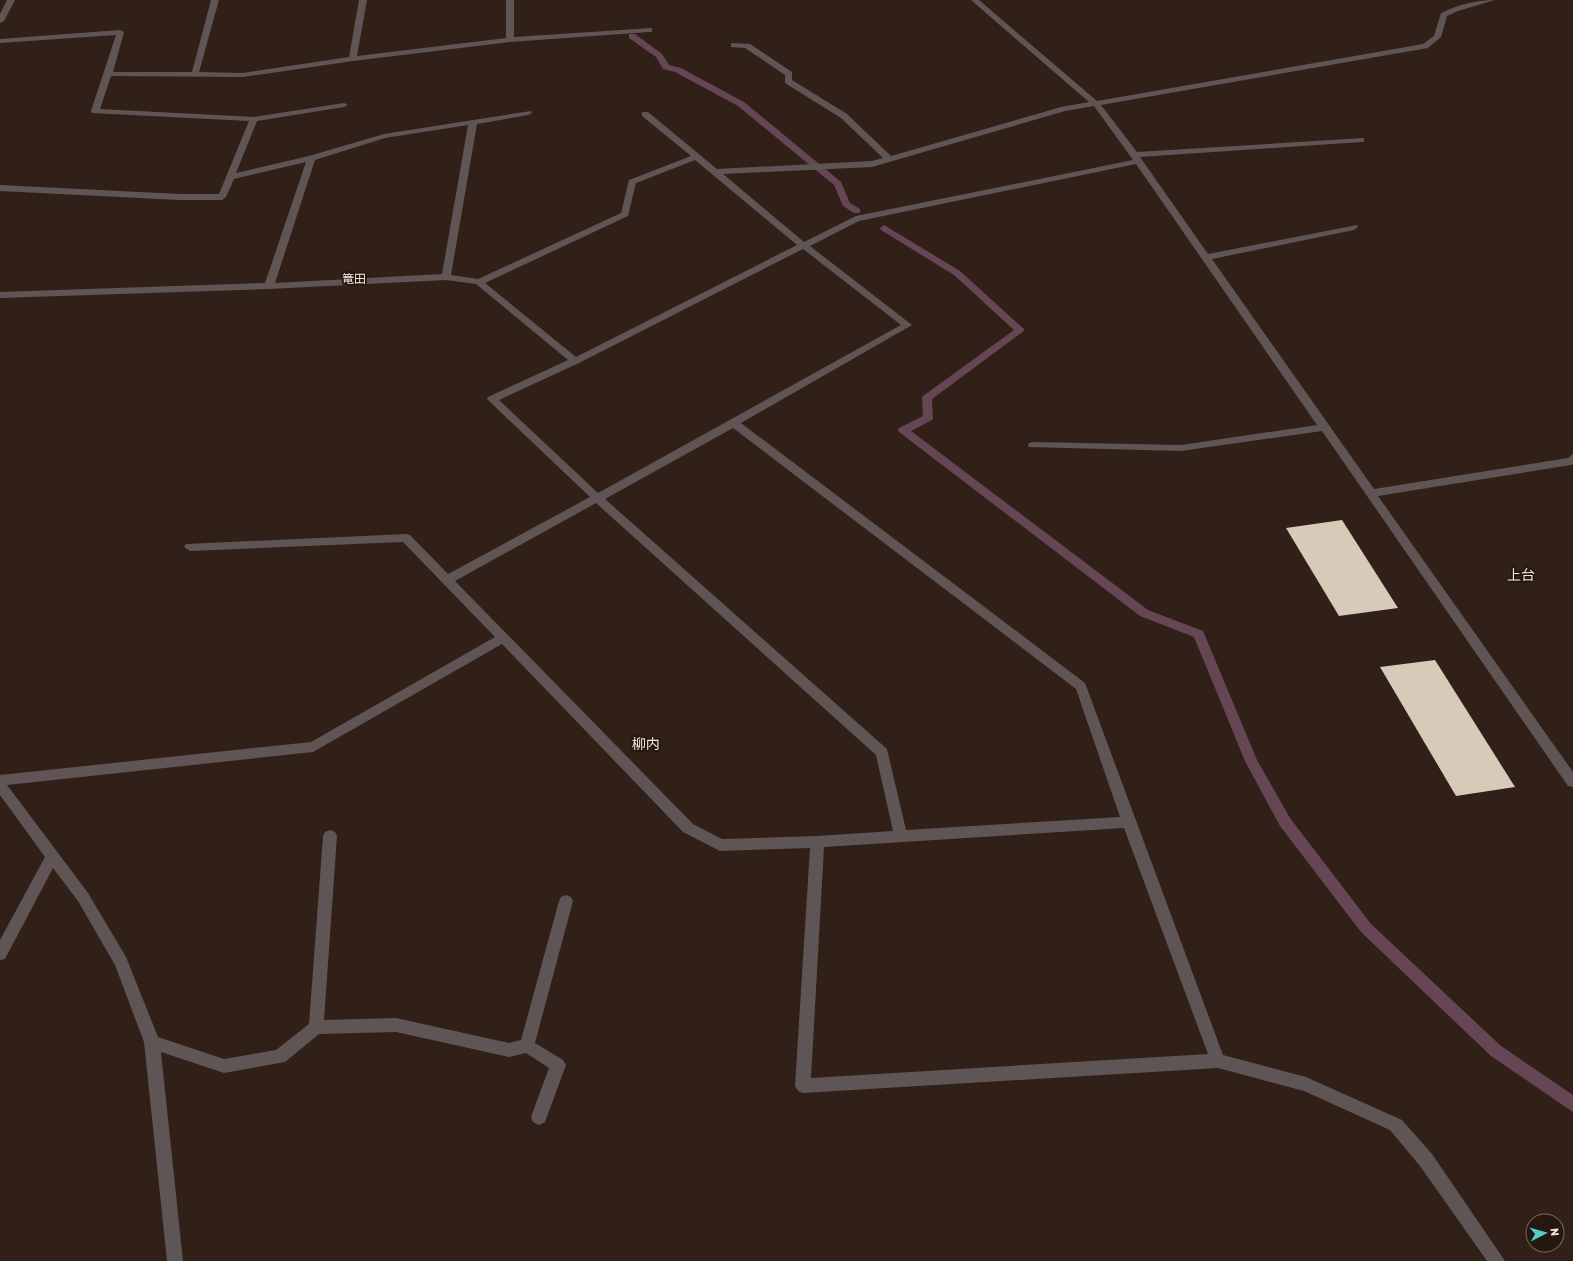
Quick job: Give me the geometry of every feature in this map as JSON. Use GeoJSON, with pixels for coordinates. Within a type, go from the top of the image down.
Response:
{"type":"FeatureCollection","features":[{"type":"Feature","properties":{"kind":"street"},"geometry":{"type":"LineString","coordinates":[[0,21],[11,0]]}},
{"type":"Feature","properties":{"kind":"street"},"geometry":{"type":"LineString","coordinates":[[195,74],[215,0]]}},
{"type":"Feature","properties":{"kind":"street"},"geometry":{"type":"LineString","coordinates":[[353,59],[363,0]]}},
{"type":"Feature","properties":{"kind":"street"},"geometry":{"type":"LineString","coordinates":[[510,0],[510,40]]}},
{"type":"Feature","properties":{"kind":"street"},"geometry":{"type":"LineString","coordinates":[[975,0],[1096,104],[1208,257],[1573,782]]}},
{"type":"Feature","properties":{"kind":"street"},"geometry":{"type":"LineString","coordinates":[[714,172],[872,164],[1064,108],[1096,104],[1425,46],[1436,37],[1444,15],[1455,9],[1491,0]]}},
{"type":"Feature","properties":{"kind":"street"},"geometry":{"type":"LineString","coordinates":[[108,74],[243,75],[353,59],[510,40],[649,30]]}},
{"type":"Feature","properties":{"kind":"street"},"geometry":{"type":"LineString","coordinates":[[0,41],[120,32],[108,74],[95,111],[254,119],[344,105]]}},
{"type":"Feature","properties":{"kind":"street"},"geometry":{"type":"LineString","coordinates":[[734,45],[747,46],[788,74],[788,81],[844,116],[889,159]]}},
{"type":"Feature","properties":{"kind":"street"},"geometry":{"type":"LineString","coordinates":[[231,177],[311,158],[384,136],[528,113]]}},
{"type":"Feature","properties":{"kind":"street"},"geometry":{"type":"LineString","coordinates":[[447,580],[734,423],[906,326],[804,246],[645,114]]}},
{"type":"Feature","properties":{"kind":"street"},"geometry":{"type":"LineString","coordinates":[[0,188],[179,197],[222,197],[254,119]]}},
{"type":"Feature","properties":{"kind":"street"},"geometry":{"type":"LineString","coordinates":[[446,277],[473,122]]}},
{"type":"Feature","properties":{"kind":"street"},"geometry":{"type":"LineString","coordinates":[[901,836],[882,753],[597,498],[492,399],[575,361],[856,219],[1137,158],[1361,140]]}},
{"type":"Feature","properties":{"kind":"street"},"geometry":{"type":"LineString","coordinates":[[479,282],[626,214],[632,182],[696,157]]}},
{"type":"Feature","properties":{"kind":"street"},"geometry":{"type":"LineString","coordinates":[[269,286],[311,158]]}},
{"type":"Feature","properties":{"kind":"street"},"geometry":{"type":"LineString","coordinates":[[1208,257],[1354,227]]}},
{"type":"Feature","properties":{"kind":"street"},"geometry":{"type":"LineString","coordinates":[[0,295],[269,286],[446,277],[479,282],[575,361]]}},
{"type":"Feature","properties":{"kind":"street"},"geometry":{"type":"LineString","coordinates":[[734,423],[1081,686],[1129,822],[1218,1061]]}},
{"type":"Feature","properties":{"kind":"street"},"geometry":{"type":"LineString","coordinates":[[1033,445],[1181,448],[1325,427]]}},
{"type":"Feature","properties":{"kind":"street"},"geometry":{"type":"LineString","coordinates":[[1371,493],[1571,460],[1573,458]]}},
{"type":"Feature","properties":{"kind":"street"},"geometry":{"type":"LineString","coordinates":[[190,547],[406,538],[688,828],[720,845],[817,842],[1129,822]]}},
{"type":"Feature","properties":{"kind":"street"},"geometry":{"type":"LineString","coordinates":[[0,780],[313,747],[503,638]]}},
{"type":"Feature","properties":{"kind":"street"},"geometry":{"type":"LineString","coordinates":[[0,785],[83,897],[121,962],[152,1042],[175,1261]]}},
{"type":"Feature","properties":{"kind":"street"},"geometry":{"type":"LineString","coordinates":[[316,1027],[330,836]]}},
{"type":"Feature","properties":{"kind":"street"},"geometry":{"type":"LineString","coordinates":[[817,842],[803,1086],[1218,1061],[1306,1084],[1396,1125],[1426,1160],[1497,1261]]}},
{"type":"Feature","properties":{"kind":"street"},"geometry":{"type":"LineString","coordinates":[[0,954],[53,855]]}},
{"type":"Feature","properties":{"kind":"street"},"geometry":{"type":"LineString","coordinates":[[528,1046],[566,901]]}},
{"type":"Feature","properties":{"kind":"street"},"geometry":{"type":"LineString","coordinates":[[152,1042],[224,1066],[280,1057],[316,1027],[396,1025],[509,1050],[528,1046],[558,1065],[538,1117]]}},
{"type":"Feature","properties":{"kind":"building"},"geometry":{"type":"Polygon","coordinates":[[[1342,520],[1398,608],[1339,616],[1286,528],[1342,520]]]}},
{"type":"Feature","properties":{"kind":"building"},"geometry":{"type":"Polygon","coordinates":[[[1435,660],[1515,787],[1456,796],[1380,667],[1435,660]]]}},
{"type":"Feature","properties":{"kind":"waterway"},"geometry":{"type":"LineString","coordinates":[[632,36],[659,56],[666,67],[678,70],[741,104],[838,184],[846,204],[857,211]]}},
{"type":"Feature","properties":{"kind":"waterway"},"geometry":{"type":"LineString","coordinates":[[884,228],[957,273],[1020,330],[927,398],[928,418],[903,430],[1144,613],[1199,634],[1251,761],[1285,822],[1366,928],[1496,1051],[1573,1104]]}},
{"type":"Feature","properties":{"kind":"district","name":"篭田"},"geometry":{"type":"Point","coordinates":[354,279]}},
{"type":"Feature","properties":{"kind":"district","name":"上台"},"geometry":{"type":"Point","coordinates":[1521,575]}},
{"type":"Feature","properties":{"kind":"district","name":"柳内"},"geometry":{"type":"Point","coordinates":[646,744]}}]}
